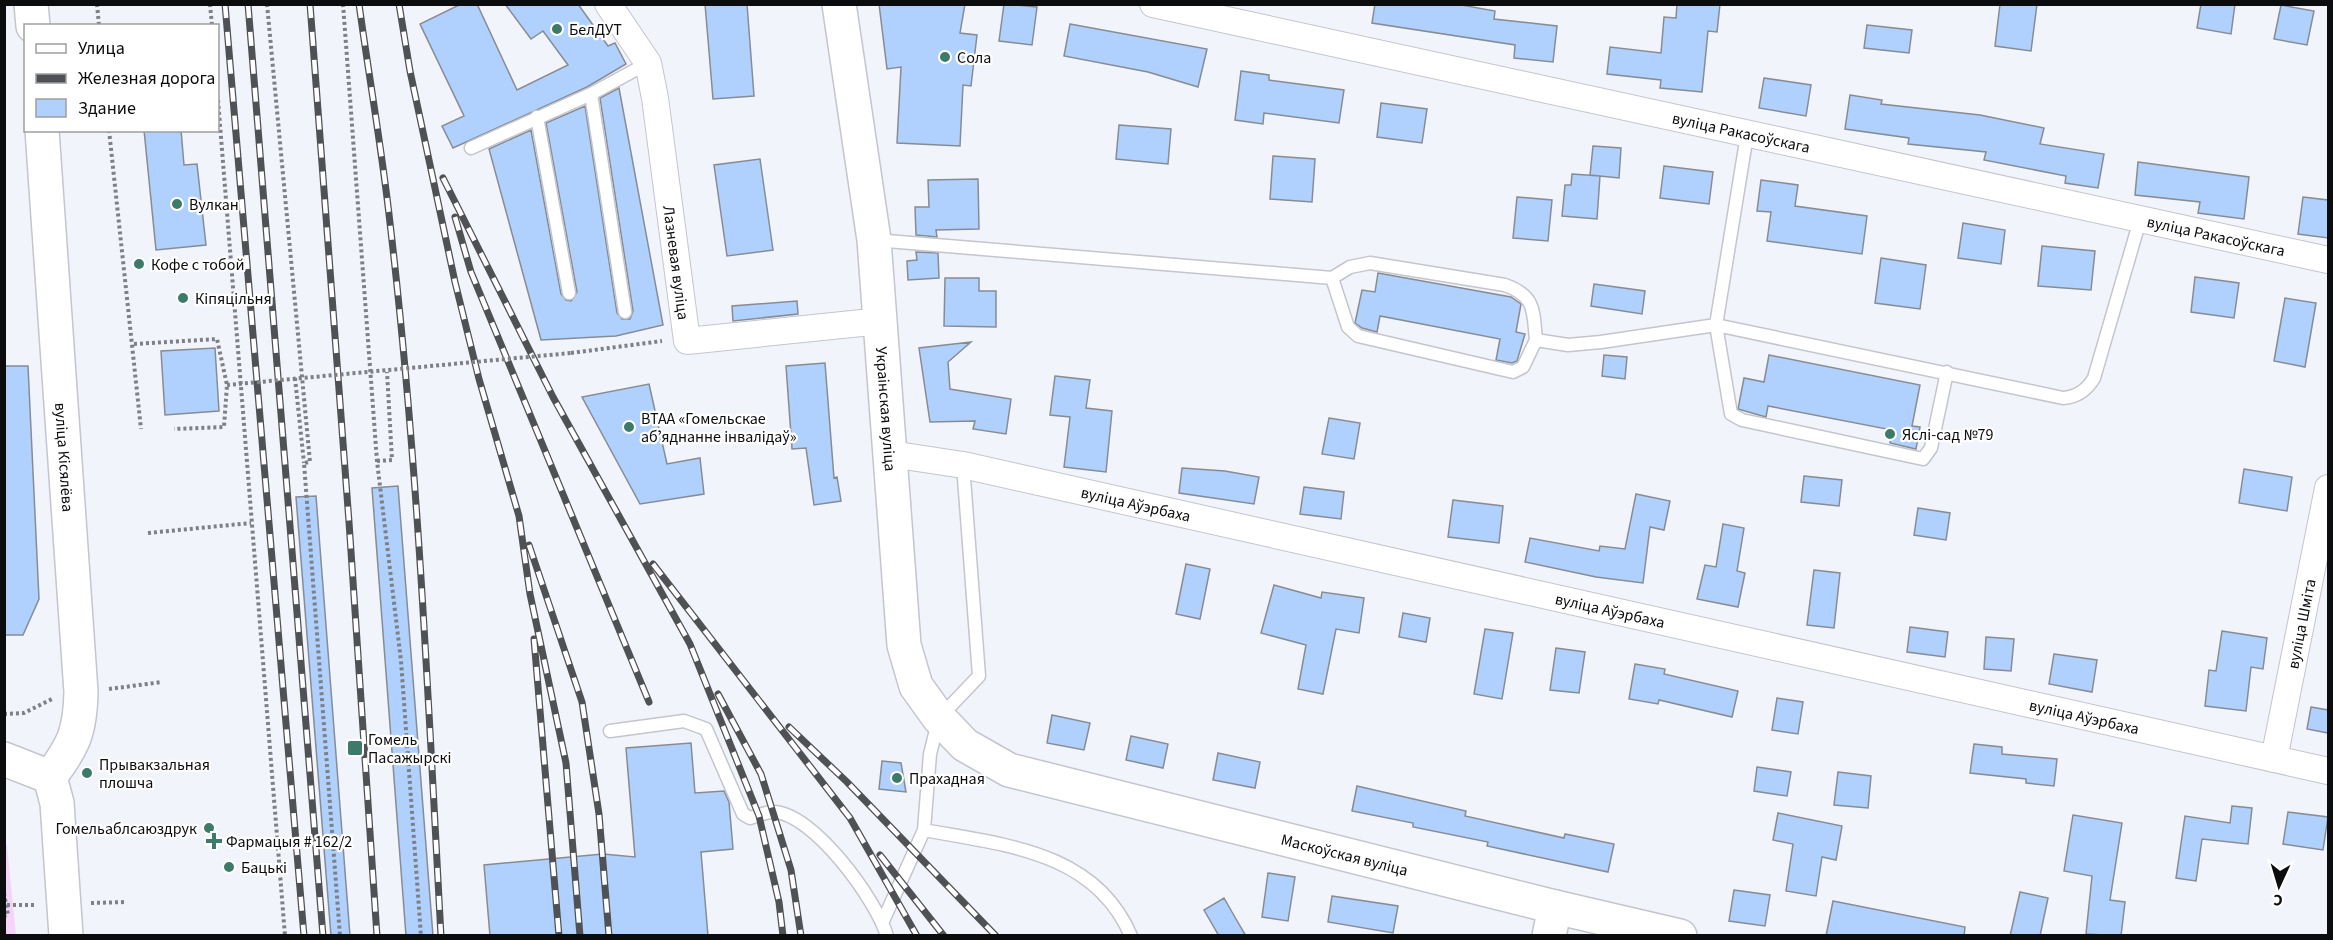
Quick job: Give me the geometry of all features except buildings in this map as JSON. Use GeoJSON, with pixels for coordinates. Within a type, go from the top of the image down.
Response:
{"type":"FeatureCollection","features":[{"type":"Feature","properties":{"kind":"street"},"geometry":{"type":"LineString","coordinates":[[31,4],[33,24]]}},
{"type":"Feature","properties":{"kind":"street","name":"Лазневая вуліца"},"geometry":{"type":"LineString","coordinates":[[608,4],[648,63],[655,98],[687,341],[881,321]]}},
{"type":"Feature","properties":{"kind":"street","name":"Украінская вуліца"},"geometry":{"type":"LineString","coordinates":[[838,4],[874,240],[904,645],[916,686],[939,718],[965,745],[1009,770]]}},
{"type":"Feature","properties":{"kind":"street","name":"вуліца Ракасоўскага"},"geometry":{"type":"LineString","coordinates":[[1153,4],[2328,260]]}},
{"type":"Feature","properties":{"kind":"street","name":"вуліца Кісялёва"},"geometry":{"type":"LineString","coordinates":[[42,132],[49,204],[81,692],[80,724],[68,752],[50,777]]}},
{"type":"Feature","properties":{"kind":"street","name":"вуліца Аўэрбаха"},"geometry":{"type":"LineString","coordinates":[[891,454],[963,465],[2328,771]]}},
{"type":"Feature","properties":{"kind":"street","name":"вуліца Шміта"},"geometry":{"type":"LineString","coordinates":[[2274,759],[2328,488]]}},
{"type":"Feature","properties":{"kind":"street"},"geometry":{"type":"LineString","coordinates":[[4,759],[50,777],[57,803],[66,936]]}},
{"type":"Feature","properties":{"kind":"street","name":"Маскоўская вуліца"},"geometry":{"type":"LineString","coordinates":[[1009,770],[1552,921],[1680,936]]}},
{"type":"Feature","properties":{"kind":"lane"},"geometry":{"type":"LineString","coordinates":[[471,148],[591,94],[648,63]]}},
{"type":"Feature","properties":{"kind":"lane"},"geometry":{"type":"LineString","coordinates":[[591,94],[625,312]]}},
{"type":"Feature","properties":{"kind":"lane"},"geometry":{"type":"LineString","coordinates":[[537,117],[570,293]]}},
{"type":"Feature","properties":{"kind":"lane"},"geometry":{"type":"LineString","coordinates":[[1747,135],[1716,325],[1730,409],[1735,418],[1917,460],[1928,455],[1931,448],[1947,372]]}},
{"type":"Feature","properties":{"kind":"lane"},"geometry":{"type":"LineString","coordinates":[[1536,340],[1568,345],[1716,325],[2063,398],[2073,397],[2089,387],[2140,220]]}},
{"type":"Feature","properties":{"kind":"lane"},"geometry":{"type":"LineString","coordinates":[[874,240],[1332,278],[1350,267],[1371,262],[1505,285],[1519,290],[1527,297],[1532,307],[1536,340],[1523,368],[1513,372],[1358,336],[1348,327],[1332,278]]}},
{"type":"Feature","properties":{"kind":"lane"},"geometry":{"type":"LineString","coordinates":[[883,921],[924,830],[930,754],[939,718],[979,676],[963,465]]}},
{"type":"Feature","properties":{"kind":"lane"},"geometry":{"type":"LineString","coordinates":[[610,731],[684,721],[706,729],[742,814],[750,818],[773,812],[805,825],[835,851],[883,921],[887,936]]}},
{"type":"Feature","properties":{"kind":"lane"},"geometry":{"type":"LineString","coordinates":[[924,830],[1031,851],[1061,863],[1103,891],[1121,912],[1131,936]]}},
{"type":"Feature","properties":{"kind":"path"},"geometry":{"type":"LineString","coordinates":[[97,4],[99,24]]}},
{"type":"Feature","properties":{"kind":"path"},"geometry":{"type":"LineString","coordinates":[[210,4],[212,24]]}},
{"type":"Feature","properties":{"kind":"path"},"geometry":{"type":"LineString","coordinates":[[267,4],[310,462],[304,463]]}},
{"type":"Feature","properties":{"kind":"path"},"geometry":{"type":"LineString","coordinates":[[344,4],[377,460],[401,661],[421,936]]}},
{"type":"Feature","properties":{"kind":"path"},"geometry":{"type":"LineString","coordinates":[[219,113],[250,523],[285,936]]}},
{"type":"Feature","properties":{"kind":"path"},"geometry":{"type":"LineString","coordinates":[[110,132],[141,429]]}},
{"type":"Feature","properties":{"kind":"path"},"geometry":{"type":"LineString","coordinates":[[134,344],[217,339],[227,385],[224,427],[174,429]]}},
{"type":"Feature","properties":{"kind":"path"},"geometry":{"type":"LineString","coordinates":[[227,385],[387,372],[571,353],[641,342]]}},
{"type":"Feature","properties":{"kind":"path"},"geometry":{"type":"LineString","coordinates":[[377,460],[392,460],[387,372]]}},
{"type":"Feature","properties":{"kind":"path"},"geometry":{"type":"LineString","coordinates":[[295,378],[304,463],[340,936]]}},
{"type":"Feature","properties":{"kind":"path"},"geometry":{"type":"LineString","coordinates":[[148,533],[250,523]]}},
{"type":"Feature","properties":{"kind":"path"},"geometry":{"type":"LineString","coordinates":[[4,714],[24,713]]}},
{"type":"Feature","properties":{"kind":"path"},"geometry":{"type":"LineString","coordinates":[[4,893],[8,915],[4,916]]}},
{"type":"Feature","properties":{"kind":"shaded area"},"geometry":{"type":"Polygon","coordinates":[[[5,843],[7,846],[16,935],[5,935],[5,843]]]}},
{"type":"Feature","properties":{"kind":"railway"},"geometry":{"type":"LineString","coordinates":[[225,4],[304,936]]}},
{"type":"Feature","properties":{"kind":"railway"},"geometry":{"type":"LineString","coordinates":[[248,4],[323,936]]}},
{"type":"Feature","properties":{"kind":"railway"},"geometry":{"type":"LineString","coordinates":[[310,4],[377,936]]}},
{"type":"Feature","properties":{"kind":"railway"},"geometry":{"type":"LineString","coordinates":[[359,4],[387,196],[408,401],[421,579],[441,936]]}},
{"type":"Feature","properties":{"kind":"railway"},"geometry":{"type":"LineString","coordinates":[[399,4],[410,71],[455,282],[479,379],[519,516],[530,594],[566,763],[580,936]]}},
{"type":"Feature","properties":{"kind":"railway"},"geometry":{"type":"LineString","coordinates":[[443,178],[553,397],[690,644],[759,816],[779,902],[783,936]]}},
{"type":"Feature","properties":{"kind":"railway"},"geometry":{"type":"LineString","coordinates":[[455,217],[471,272],[649,702]]}},
{"type":"Feature","properties":{"kind":"railway"},"geometry":{"type":"LineString","coordinates":[[529,545],[582,702],[599,814],[609,936]]}},
{"type":"Feature","properties":{"kind":"railway"},"geometry":{"type":"LineString","coordinates":[[653,564],[850,818],[917,936]]}},
{"type":"Feature","properties":{"kind":"railway"},"geometry":{"type":"LineString","coordinates":[[534,639],[559,936]]}},
{"type":"Feature","properties":{"kind":"railway"},"geometry":{"type":"LineString","coordinates":[[718,694],[761,774],[791,870],[801,936]]}},
{"type":"Feature","properties":{"kind":"railway"},"geometry":{"type":"LineString","coordinates":[[789,727],[847,782],[996,936]]}},
{"type":"Feature","properties":{"kind":"railway"},"geometry":{"type":"LineString","coordinates":[[880,855],[944,936]]}},
{"type":"Feature","properties":{"kind":"place","name":"БелДУТ"},"geometry":{"type":"Point","coordinates":[557,29]}},
{"type":"Feature","properties":{"kind":"place","name":"Сола"},"geometry":{"type":"Point","coordinates":[945,57]}},
{"type":"Feature","properties":{"kind":"place","name":"Вулкан"},"geometry":{"type":"Point","coordinates":[177,204]}},
{"type":"Feature","properties":{"kind":"place","name":"Кофе с тобой"},"geometry":{"type":"Point","coordinates":[139,264]}},
{"type":"Feature","properties":{"kind":"place","name":"Кіпяцільня"},"geometry":{"type":"Point","coordinates":[183,298]}},
{"type":"Feature","properties":{"kind":"place","name":"ВТАА «Гомельскае абʼяднанне інвалідаў»"},"geometry":{"type":"Point","coordinates":[629,427]}},
{"type":"Feature","properties":{"kind":"place","name":"Яслі-сад №79"},"geometry":{"type":"Point","coordinates":[1890,434]}},
{"type":"Feature","properties":{"kind":"place","name":"Гомель Пасажырскі"},"geometry":{"type":"Point","coordinates":[355,748]}},
{"type":"Feature","properties":{"kind":"place","name":"Прывакзальная плошча"},"geometry":{"type":"Point","coordinates":[87,773]}},
{"type":"Feature","properties":{"kind":"place","name":"Прахадная"},"geometry":{"type":"Point","coordinates":[897,778]}},
{"type":"Feature","properties":{"kind":"place","name":"Гомельаблсаюздрук"},"geometry":{"type":"Point","coordinates":[209,828]}},
{"type":"Feature","properties":{"kind":"place","name":"Фармацыя # 162/2"},"geometry":{"type":"Point","coordinates":[214,841]}},
{"type":"Feature","properties":{"kind":"place","name":"Бацькі"},"geometry":{"type":"Point","coordinates":[229,867]}}]}
